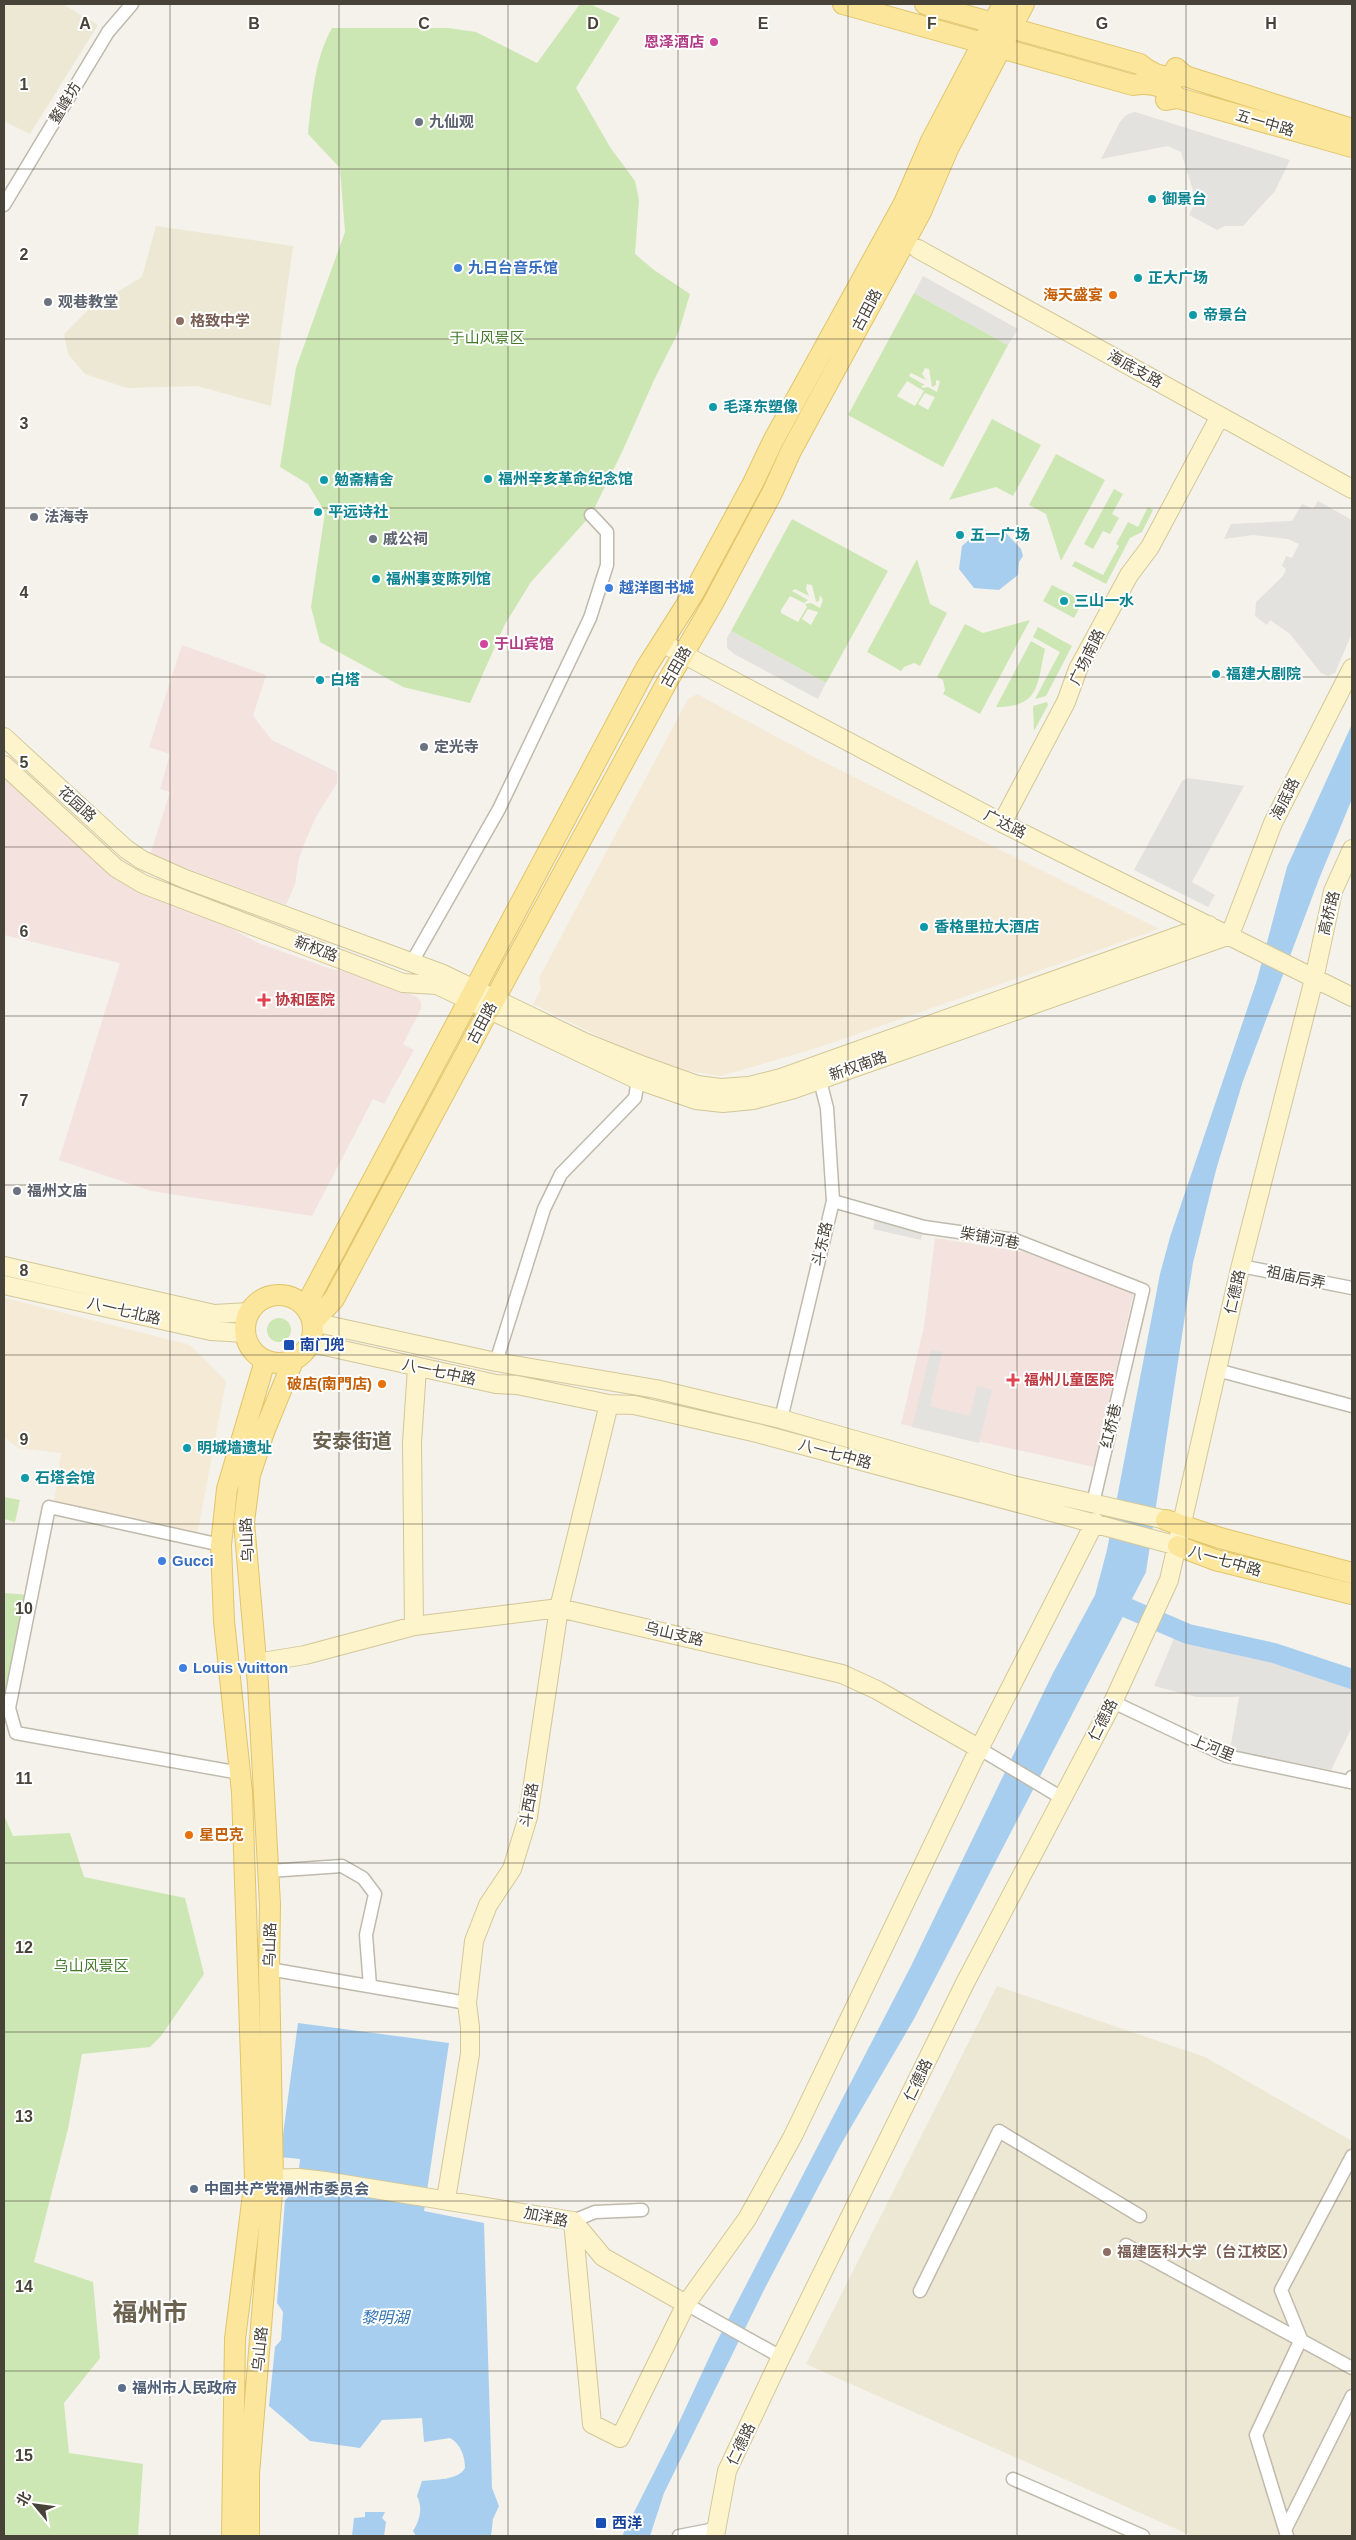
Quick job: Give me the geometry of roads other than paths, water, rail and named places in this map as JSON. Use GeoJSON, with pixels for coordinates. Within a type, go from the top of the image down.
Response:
{"type":"FeatureCollection","features":[{"type":"Feature","properties":{"kind":"main road","name":"五一中路"},"geometry":{"type":"LineString","coordinates":[[843,4],[1132,85],[1141,94],[1166,100],[1178,98],[1352,147]]}},
{"type":"Feature","properties":{"kind":"main road","name":"五一中路"},"geometry":{"type":"LineString","coordinates":[[925,4],[1140,64],[1148,72],[1173,78],[1185,76],[1352,129]]}},
{"type":"Feature","properties":{"kind":"main road","name":"古田路"},"geometry":{"type":"LineString","coordinates":[[1003,4],[1003,26]]}},
{"type":"Feature","properties":{"kind":"main road","name":"古田路"},"geometry":{"type":"LineString","coordinates":[[309,1314],[471,993],[641,677],[693,594],[754,483],[773,441],[904,203],[931,141],[1003,26],[1024,4]]}},
{"type":"Feature","properties":{"kind":"main road","name":"古田路"},"geometry":{"type":"LineString","coordinates":[[309,1314],[334,1299],[492,1004],[683,654],[712,605],[772,493],[791,450],[921,212],[992,46]]}},
{"type":"Feature","properties":{"kind":"main road"},"geometry":{"type":"LineString","coordinates":[[276,1295],[287,1296],[309,1314],[313,1335],[311,1343],[300,1357],[284,1364],[266,1362],[251,1350],[244,1333],[249,1312],[256,1304],[276,1295]]}},
{"type":"Feature","properties":{"kind":"main road","name":"乌山路"},"geometry":{"type":"LineString","coordinates":[[249,2536],[249,2474],[264,2179],[269,1969],[269,1871],[256,1663],[244,1522],[250,1474],[264,1432],[293,1361]]}},
{"type":"Feature","properties":{"kind":"main road","name":"乌山路"},"geometry":{"type":"LineString","coordinates":[[232,2536],[235,2339],[264,2179],[249,1958],[240,1773],[224,1621],[221,1546],[227,1489],[266,1362]]}},
{"type":"Feature","properties":{"kind":"main road","name":"八一七中路"},"geometry":{"type":"LineString","coordinates":[[1174,1522],[1220,1538],[1352,1573]]}},
{"type":"Feature","properties":{"kind":"main road","name":"八一七中路"},"geometry":{"type":"LineString","coordinates":[[1174,1545],[1215,1560],[1352,1594]]}},
{"type":"Feature","properties":{"kind":"street","name":"鳌峰坊"},"geometry":{"type":"LineString","coordinates":[[4,205],[108,32],[132,4]]}},
{"type":"Feature","properties":{"kind":"street","name":"海底支路"},"geometry":{"type":"LineString","coordinates":[[918,249],[1352,489]]}},
{"type":"Feature","properties":{"kind":"street","name":"广场南路"},"geometry":{"type":"LineString","coordinates":[[1002,823],[1066,702],[1083,660],[1129,575],[1150,547],[1220,416]]}},
{"type":"Feature","properties":{"kind":"street"},"geometry":{"type":"LineString","coordinates":[[412,962],[500,808],[590,618],[607,565],[608,532],[591,515]]}},
{"type":"Feature","properties":{"kind":"street","name":"广达路"},"geometry":{"type":"LineString","coordinates":[[662,642],[1002,823],[1352,997]]}},
{"type":"Feature","properties":{"kind":"street","name":"海底路"},"geometry":{"type":"LineString","coordinates":[[1238,939],[1273,824],[1352,668]]}},
{"type":"Feature","properties":{"kind":"street","name":"花园路"},"geometry":{"type":"LineString","coordinates":[[4,737],[126,849],[155,866]]}},
{"type":"Feature","properties":{"kind":"street","name":"花园路"},"geometry":{"type":"LineString","coordinates":[[4,765],[116,868],[144,884]]}},
{"type":"Feature","properties":{"kind":"street","name":"高桥路"},"geometry":{"type":"LineString","coordinates":[[1306,974],[1333,891],[1352,849]]}},
{"type":"Feature","properties":{"kind":"street","name":"新权路"},"geometry":{"type":"LineString","coordinates":[[155,866],[412,962],[492,1004]]}},
{"type":"Feature","properties":{"kind":"street","name":"新权路"},"geometry":{"type":"LineString","coordinates":[[144,884],[403,983],[437,985],[471,993]]}},
{"type":"Feature","properties":{"kind":"street","name":"新权南路"},"geometry":{"type":"LineString","coordinates":[[492,1004],[576,1053],[638,1080],[696,1100],[723,1102],[754,1100],[818,1073],[1209,925]]}},
{"type":"Feature","properties":{"kind":"street","name":"新权南路"},"geometry":{"type":"LineString","coordinates":[[492,1004],[584,1042],[697,1085],[721,1088],[749,1086],[818,1073],[1238,939]]}},
{"type":"Feature","properties":{"kind":"street","name":"仁德路"},"geometry":{"type":"LineString","coordinates":[[715,2533],[727,2471],[780,2357],[965,1983],[1113,1702],[1159,1605],[1174,1545],[1174,1522],[1217,1370],[1306,974]]}},
{"type":"Feature","properties":{"kind":"street","name":"斗东路"},"geometry":{"type":"LineString","coordinates":[[781,1419],[833,1201],[827,1108],[818,1073]]}},
{"type":"Feature","properties":{"kind":"street"},"geometry":{"type":"LineString","coordinates":[[496,1362],[544,1209],[561,1174],[635,1098],[638,1080]]}},
{"type":"Feature","properties":{"kind":"street","name":"柴铺河巷"},"geometry":{"type":"LineString","coordinates":[[833,1201],[924,1226],[1014,1240],[1143,1290]]}},
{"type":"Feature","properties":{"kind":"street"},"geometry":{"type":"LineString","coordinates":[[4,1266],[214,1314],[249,1312]]}},
{"type":"Feature","properties":{"kind":"street","name":"祖庙后弄"},"geometry":{"type":"LineString","coordinates":[[1241,1266],[1352,1288]]}},
{"type":"Feature","properties":{"kind":"street","name":"八一七北路"},"geometry":{"type":"LineString","coordinates":[[4,1285],[211,1331],[244,1333]]}},
{"type":"Feature","properties":{"kind":"street","name":"红桥巷"},"geometry":{"type":"LineString","coordinates":[[1094,1503],[1143,1290]]}},
{"type":"Feature","properties":{"kind":"street","name":"八一七中路"},"geometry":{"type":"LineString","coordinates":[[309,1314],[496,1362],[656,1389],[781,1419],[1013,1485],[1174,1522]]}},
{"type":"Feature","properties":{"kind":"street","name":"八一七中路"},"geometry":{"type":"LineString","coordinates":[[311,1343],[417,1368],[609,1404],[634,1405],[757,1433],[1174,1545]]}},
{"type":"Feature","properties":{"kind":"street"},"geometry":{"type":"LineString","coordinates":[[414,1626],[412,1442],[417,1368]]}},
{"type":"Feature","properties":{"kind":"street"},"geometry":{"type":"LineString","coordinates":[[1217,1370],[1352,1406]]}},
{"type":"Feature","properties":{"kind":"street","name":"斗西路"},"geometry":{"type":"LineString","coordinates":[[446,2199],[470,2054],[470,2027],[467,2003],[470,1960],[479,1923],[499,1886],[512,1869],[528,1817],[559,1608],[609,1404]]}},
{"type":"Feature","properties":{"kind":"street"},"geometry":{"type":"LineString","coordinates":[[221,1546],[49,1507],[6,1708],[16,1733],[240,1773]]}},
{"type":"Feature","properties":{"kind":"street"},"geometry":{"type":"LineString","coordinates":[[642,2210],[595,2212],[573,2221],[592,2424],[620,2438],[686,2304],[747,2219],[783,2155],[840,2042],[980,1749],[1094,1522]]}},
{"type":"Feature","properties":{"kind":"street","name":"乌山支路"},"geometry":{"type":"LineString","coordinates":[[256,1663],[305,1655],[414,1626],[559,1608],[842,1674],[877,1690],[1062,1798]]}},
{"type":"Feature","properties":{"kind":"street","name":"上河里"},"geometry":{"type":"LineString","coordinates":[[1113,1702],[1227,1756],[1351,1780]]}},
{"type":"Feature","properties":{"kind":"street"},"geometry":{"type":"LineString","coordinates":[[269,1871],[342,1866],[363,1878],[375,1894],[366,1935],[370,1986]]}},
{"type":"Feature","properties":{"kind":"street"},"geometry":{"type":"LineString","coordinates":[[269,1969],[467,2003]]}},
{"type":"Feature","properties":{"kind":"street"},"geometry":{"type":"LineString","coordinates":[[920,2291],[999,2131],[1140,2216]]}},
{"type":"Feature","properties":{"kind":"street"},"geometry":{"type":"LineString","coordinates":[[1286,2532],[1256,2435],[1302,2339],[1281,2290],[1352,2156]]}},
{"type":"Feature","properties":{"kind":"street","name":"加洋路"},"geometry":{"type":"LineString","coordinates":[[264,2179],[299,2178],[446,2199],[573,2221],[603,2257],[780,2357]]}},
{"type":"Feature","properties":{"kind":"street"},"geometry":{"type":"LineString","coordinates":[[1126,2245],[1302,2339],[1352,2368]]}},
{"type":"Feature","properties":{"kind":"street"},"geometry":{"type":"LineString","coordinates":[[1286,2532],[1352,2396]]}},
{"type":"Feature","properties":{"kind":"street"},"geometry":{"type":"LineString","coordinates":[[1013,2479],[1142,2536]]}},
{"type":"Feature","properties":{"kind":"street"},"geometry":{"type":"LineString","coordinates":[[679,2536],[715,2533]]}},
{"type":"Feature","properties":{"kind":"water"},"geometry":{"type":"Polygon","coordinates":[[[981,529],[993,532],[1004,531],[1021,549],[1023,556],[1019,562],[1018,575],[999,590],[974,588],[959,569],[962,546],[981,529]]]}},
{"type":"Feature","properties":{"kind":"water"},"geometry":{"type":"Polygon","coordinates":[[[1352,724],[1352,799],[1319,879],[1243,1081],[1216,1170],[1193,1263],[1146,1572],[914,2019],[840,2146],[766,2286],[664,2493],[650,2536],[622,2536],[674,2433],[715,2345],[911,1966],[1053,1673],[1095,1595],[1107,1550],[1160,1274],[1170,1237],[1257,980],[1287,867],[1352,724]]]}},
{"type":"Feature","properties":{"kind":"water","name":"黎明湖"},"geometry":{"type":"Polygon","coordinates":[[[298,2023],[449,2043],[424,2211],[484,2223],[492,2488],[499,2506],[493,2519],[491,2536],[416,2536],[413,2531],[420,2514],[417,2496],[422,2481],[452,2477],[462,2472],[465,2468],[462,2451],[450,2438],[424,2442],[422,2418],[382,2420],[360,2448],[310,2441],[269,2406],[275,2347],[281,2340],[283,2312],[277,2303],[285,2200],[297,2189],[300,2159],[280,2157],[298,2023]]]}},
{"type":"Feature","properties":{"kind":"water"},"geometry":{"type":"Polygon","coordinates":[[[365,2512],[385,2512],[382,2518],[386,2522],[384,2536],[352,2536],[354,2518],[365,2517],[365,2512]]]}},
{"type":"Feature","properties":{"kind":"waterway"},"geometry":{"type":"LineString","coordinates":[[1111,1601],[1188,1634],[1274,1653],[1352,1679]]}},
{"type":"Feature","properties":{"kind":"place","name":"恩泽酒店"},"geometry":{"type":"Point","coordinates":[714,42]}},
{"type":"Feature","properties":{"kind":"place","name":"九仙观"},"geometry":{"type":"Point","coordinates":[419,122]}},
{"type":"Feature","properties":{"kind":"place","name":"御景台"},"geometry":{"type":"Point","coordinates":[1152,199]}},
{"type":"Feature","properties":{"kind":"place","name":"九日台音乐馆"},"geometry":{"type":"Point","coordinates":[458,268]}},
{"type":"Feature","properties":{"kind":"place","name":"正大广场"},"geometry":{"type":"Point","coordinates":[1138,278]}},
{"type":"Feature","properties":{"kind":"place","name":"海天盛宴"},"geometry":{"type":"Point","coordinates":[1113,295]}},
{"type":"Feature","properties":{"kind":"place","name":"观巷教堂"},"geometry":{"type":"Point","coordinates":[48,302]}},
{"type":"Feature","properties":{"kind":"place","name":"帝景台"},"geometry":{"type":"Point","coordinates":[1193,315]}},
{"type":"Feature","properties":{"kind":"place","name":"格致中学"},"geometry":{"type":"Point","coordinates":[180,321]}},
{"type":"Feature","properties":{"kind":"place","name":"毛泽东塑像"},"geometry":{"type":"Point","coordinates":[713,407]}},
{"type":"Feature","properties":{"kind":"place","name":"福州辛亥革命纪念馆"},"geometry":{"type":"Point","coordinates":[488,479]}},
{"type":"Feature","properties":{"kind":"place","name":"勉斋精舍"},"geometry":{"type":"Point","coordinates":[324,480]}},
{"type":"Feature","properties":{"kind":"place","name":"平远诗社"},"geometry":{"type":"Point","coordinates":[318,512]}},
{"type":"Feature","properties":{"kind":"place","name":"法海寺"},"geometry":{"type":"Point","coordinates":[34,517]}},
{"type":"Feature","properties":{"kind":"place","name":"五一广场"},"geometry":{"type":"Point","coordinates":[960,535]}},
{"type":"Feature","properties":{"kind":"place","name":"戚公祠"},"geometry":{"type":"Point","coordinates":[373,539]}},
{"type":"Feature","properties":{"kind":"place","name":"福州事变陈列馆"},"geometry":{"type":"Point","coordinates":[376,579]}},
{"type":"Feature","properties":{"kind":"place","name":"越洋图书城"},"geometry":{"type":"Point","coordinates":[609,588]}},
{"type":"Feature","properties":{"kind":"place","name":"三山一水"},"geometry":{"type":"Point","coordinates":[1064,601]}},
{"type":"Feature","properties":{"kind":"place","name":"于山宾馆"},"geometry":{"type":"Point","coordinates":[484,644]}},
{"type":"Feature","properties":{"kind":"place","name":"福建大剧院"},"geometry":{"type":"Point","coordinates":[1216,674]}},
{"type":"Feature","properties":{"kind":"place","name":"白塔"},"geometry":{"type":"Point","coordinates":[320,680]}},
{"type":"Feature","properties":{"kind":"place","name":"定光寺"},"geometry":{"type":"Point","coordinates":[424,747]}},
{"type":"Feature","properties":{"kind":"place","name":"香格里拉大酒店"},"geometry":{"type":"Point","coordinates":[924,927]}},
{"type":"Feature","properties":{"kind":"place","name":"协和医院"},"geometry":{"type":"Point","coordinates":[264,1000]}},
{"type":"Feature","properties":{"kind":"place","name":"福州文庙"},"geometry":{"type":"Point","coordinates":[17,1191]}},
{"type":"Feature","properties":{"kind":"place","name":"南门兜"},"geometry":{"type":"Point","coordinates":[289,1345]}},
{"type":"Feature","properties":{"kind":"place","name":"福州儿童医院"},"geometry":{"type":"Point","coordinates":[1013,1380]}},
{"type":"Feature","properties":{"kind":"place","name":"破店(南門店)"},"geometry":{"type":"Point","coordinates":[382,1384]}},
{"type":"Feature","properties":{"kind":"place","name":"明城墙遗址"},"geometry":{"type":"Point","coordinates":[187,1448]}},
{"type":"Feature","properties":{"kind":"place","name":"石塔会馆"},"geometry":{"type":"Point","coordinates":[25,1478]}},
{"type":"Feature","properties":{"kind":"place","name":"Gucci"},"geometry":{"type":"Point","coordinates":[162,1561]}},
{"type":"Feature","properties":{"kind":"place","name":"Louis Vuitton"},"geometry":{"type":"Point","coordinates":[183,1668]}},
{"type":"Feature","properties":{"kind":"place","name":"星巴克"},"geometry":{"type":"Point","coordinates":[189,1835]}},
{"type":"Feature","properties":{"kind":"place","name":"中国共产党福州市委员会"},"geometry":{"type":"Point","coordinates":[194,2189]}},
{"type":"Feature","properties":{"kind":"place","name":"福建医科大学（台江校区）"},"geometry":{"type":"Point","coordinates":[1107,2252]}},
{"type":"Feature","properties":{"kind":"place","name":"福州市人民政府"},"geometry":{"type":"Point","coordinates":[122,2388]}},
{"type":"Feature","properties":{"kind":"place","name":"西洋"},"geometry":{"type":"Point","coordinates":[601,2523]}},
{"type":"Feature","properties":{"kind":"district","name":"安泰街道"},"geometry":{"type":"Point","coordinates":[352,1441]}},
{"type":"Feature","properties":{"kind":"district","name":"福州市"},"geometry":{"type":"Point","coordinates":[150,2312]}},
{"type":"Feature","properties":{"kind":"park label","name":"于山风景区"},"geometry":{"type":"Point","coordinates":[487,338]}},
{"type":"Feature","properties":{"kind":"park label","name":"乌山风景区"},"geometry":{"type":"Point","coordinates":[91,1966]}}]}
